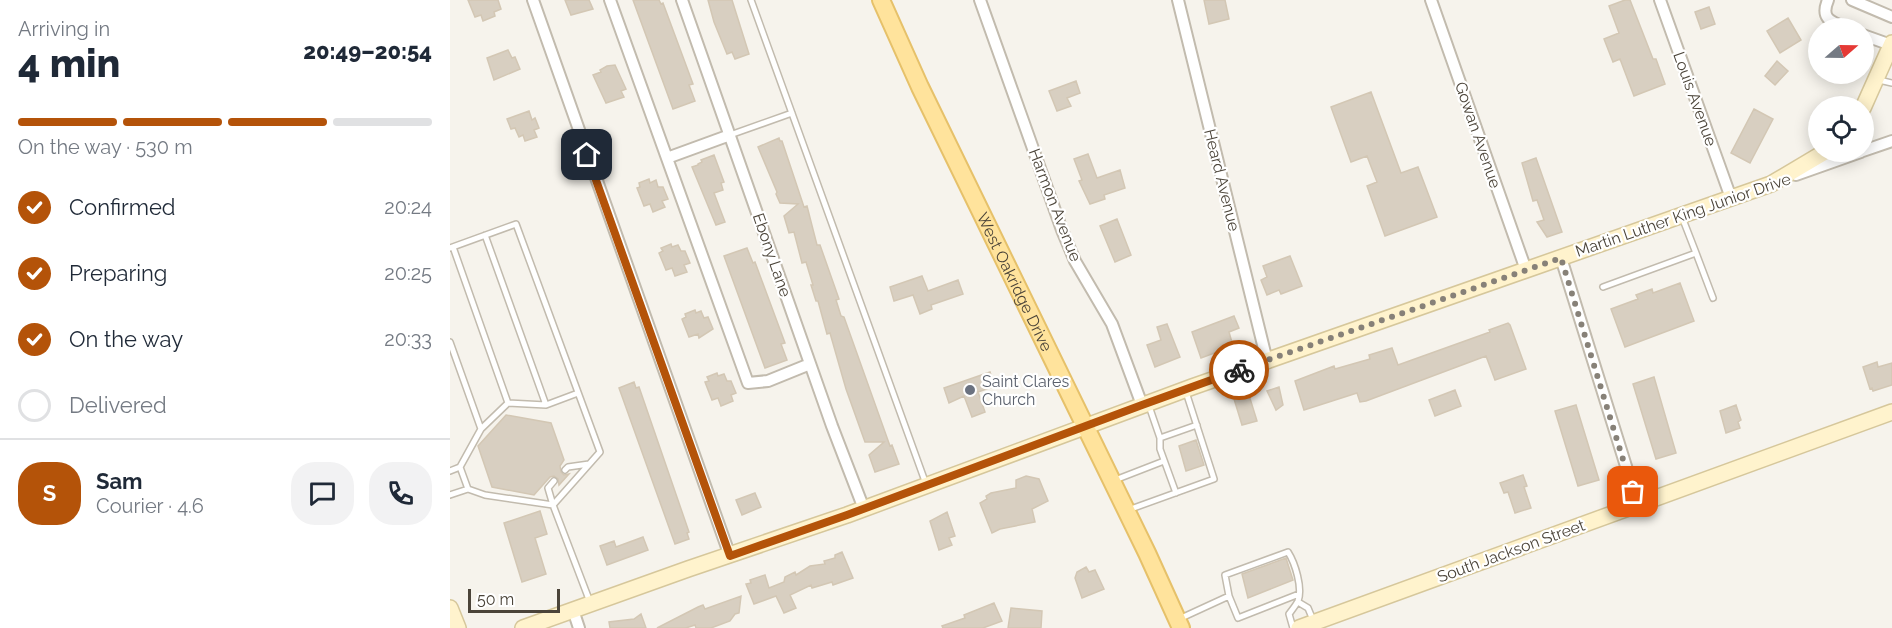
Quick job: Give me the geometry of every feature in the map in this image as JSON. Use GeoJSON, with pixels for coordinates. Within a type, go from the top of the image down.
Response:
{"type":"FeatureCollection","features":[{"type":"Feature","properties":{"kind":"main road","name":"West Oakridge Drive"},"geometry":{"type":"LineString","coordinates":[[880,0],[1179,624]]}},
{"type":"Feature","properties":{"kind":"street"},"geometry":{"type":"LineString","coordinates":[[532,0],[730,556]]}},
{"type":"Feature","properties":{"kind":"street"},"geometry":{"type":"LineString","coordinates":[[610,0],[748,383],[768,381],[810,364]]}},
{"type":"Feature","properties":{"kind":"street","name":"Ebony Lane"},"geometry":{"type":"LineString","coordinates":[[682,0],[810,364],[864,509]]}},
{"type":"Feature","properties":{"kind":"street","name":"Harmon Avenue"},"geometry":{"type":"LineString","coordinates":[[980,0],[1062,230],[1075,261],[1112,324],[1145,404]]}},
{"type":"Feature","properties":{"kind":"street","name":"Heard Avenue"},"geometry":{"type":"LineString","coordinates":[[1178,0],[1267,361]]}},
{"type":"Feature","properties":{"kind":"street","name":"Gowan Avenue"},"geometry":{"type":"LineString","coordinates":[[1431,0],[1526,270]]}},
{"type":"Feature","properties":{"kind":"street","name":"Louis Avenue"},"geometry":{"type":"LineString","coordinates":[[1660,0],[1731,198]]}},
{"type":"Feature","properties":{"kind":"street"},"geometry":{"type":"LineString","coordinates":[[1828,0],[1825,16],[1829,18]]}},
{"type":"Feature","properties":{"kind":"street"},"geometry":{"type":"LineString","coordinates":[[1851,0],[1892,17]]}},
{"type":"Feature","properties":{"kind":"street"},"geometry":{"type":"LineString","coordinates":[[1872,96],[1884,81],[1892,44],[1874,38]]}},
{"type":"Feature","properties":{"kind":"street"},"geometry":{"type":"LineString","coordinates":[[667,158],[730,135]]}},
{"type":"Feature","properties":{"kind":"street","name":"Martin Luther King Junior Drive"},"geometry":{"type":"LineString","coordinates":[[1874,147],[1892,141]]}},
{"type":"Feature","properties":{"kind":"street"},"geometry":{"type":"LineString","coordinates":[[1771,184],[1808,162]]}},
{"type":"Feature","properties":{"kind":"street","name":"Martin Luther King Junior Drive"},"geometry":{"type":"LineString","coordinates":[[523,628],[864,509],[1185,389],[1832,162]]}},
{"type":"Feature","properties":{"kind":"street"},"geometry":{"type":"LineString","coordinates":[[1561,258],[1630,479],[1635,506]]}},
{"type":"Feature","properties":{"kind":"street","name":"South Jackson Street"},"geometry":{"type":"LineString","coordinates":[[1306,625],[1892,412]]}},
{"type":"Feature","properties":{"kind":"street"},"geometry":{"type":"LineString","coordinates":[[450,608],[458,628]]}},
{"type":"Feature","properties":{"kind":"street"},"geometry":{"type":"LineString","coordinates":[[573,610],[579,628]]}},
{"type":"Feature","properties":{"kind":"lane"},"geometry":{"type":"LineString","coordinates":[[751,0],[926,485]]}},
{"type":"Feature","properties":{"kind":"lane"},"geometry":{"type":"LineString","coordinates":[[730,135],[792,113]]}},
{"type":"Feature","properties":{"kind":"lane"},"geometry":{"type":"LineString","coordinates":[[1682,216],[1713,298]]}},
{"type":"Feature","properties":{"kind":"lane"},"geometry":{"type":"LineString","coordinates":[[508,403],[451,247],[516,224],[600,452],[553,505]]}},
{"type":"Feature","properties":{"kind":"lane"},"geometry":{"type":"LineString","coordinates":[[485,235],[546,405]]}},
{"type":"Feature","properties":{"kind":"lane"},"geometry":{"type":"LineString","coordinates":[[1603,287],[1696,253]]}},
{"type":"Feature","properties":{"kind":"lane"},"geometry":{"type":"LineString","coordinates":[[450,342],[481,429]]}},
{"type":"Feature","properties":{"kind":"lane"},"geometry":{"type":"LineString","coordinates":[[1126,511],[1214,478],[1185,389]]}},
{"type":"Feature","properties":{"kind":"lane"},"geometry":{"type":"LineString","coordinates":[[450,471],[460,467],[481,429],[508,403],[546,405],[578,393]]}},
{"type":"Feature","properties":{"kind":"lane"},"geometry":{"type":"LineString","coordinates":[[1145,404],[1160,438],[1160,449],[1176,493]]}},
{"type":"Feature","properties":{"kind":"lane"},"geometry":{"type":"LineString","coordinates":[[1160,438],[1197,425]]}},
{"type":"Feature","properties":{"kind":"lane"},"geometry":{"type":"LineString","coordinates":[[1112,481],[1164,461]]}},
{"type":"Feature","properties":{"kind":"lane"},"geometry":{"type":"LineString","coordinates":[[565,470],[568,467],[589,464]]}},
{"type":"Feature","properties":{"kind":"lane"},"geometry":{"type":"LineString","coordinates":[[460,467],[468,489]]}},
{"type":"Feature","properties":{"kind":"lane"},"geometry":{"type":"LineString","coordinates":[[554,481],[548,488],[590,604]]}},
{"type":"Feature","properties":{"kind":"lane"},"geometry":{"type":"LineString","coordinates":[[450,495],[468,489],[485,495],[553,505]]}},
{"type":"Feature","properties":{"kind":"lane"},"geometry":{"type":"LineString","coordinates":[[1293,628],[1289,614],[1298,602],[1299,594],[1292,558],[1288,552],[1225,576],[1229,596],[1238,618],[1299,594]]}},
{"type":"Feature","properties":{"kind":"lane"},"geometry":{"type":"LineString","coordinates":[[1179,624],[1229,596]]}},
{"type":"Feature","properties":{"kind":"lane"},"geometry":{"type":"LineString","coordinates":[[1298,602],[1308,608],[1306,625]]}},
{"type":"Feature","properties":{"kind":"building"},"geometry":{"type":"Polygon","coordinates":[[[468,0],[498,0],[501,9],[494,12],[495,16],[483,21],[481,15],[475,17],[468,0]]]}},
{"type":"Feature","properties":{"kind":"building"},"geometry":{"type":"Polygon","coordinates":[[[565,0],[589,0],[593,9],[571,15],[565,0]]]}},
{"type":"Feature","properties":{"kind":"building"},"geometry":{"type":"Polygon","coordinates":[[[633,0],[659,0],[661,4],[663,3],[693,84],[689,85],[695,101],[673,109],[633,0]]]}},
{"type":"Feature","properties":{"kind":"building"},"geometry":{"type":"Polygon","coordinates":[[[708,0],[732,0],[749,54],[735,59],[732,52],[727,54],[708,0]]]}},
{"type":"Feature","properties":{"kind":"building"},"geometry":{"type":"Polygon","coordinates":[[[1204,0],[1225,0],[1229,19],[1209,24],[1204,0]]]}},
{"type":"Feature","properties":{"kind":"building"},"geometry":{"type":"Polygon","coordinates":[[[1630,0],[1665,84],[1634,96],[1620,59],[1613,62],[1604,39],[1619,33],[1609,6],[1630,0]]]}},
{"type":"Feature","properties":{"kind":"building"},"geometry":{"type":"Polygon","coordinates":[[[1709,7],[1715,24],[1701,29],[1695,12],[1709,7]]]}},
{"type":"Feature","properties":{"kind":"building"},"geometry":{"type":"Polygon","coordinates":[[[1788,18],[1801,40],[1780,53],[1767,31],[1788,18]]]}},
{"type":"Feature","properties":{"kind":"building"},"geometry":{"type":"Polygon","coordinates":[[[508,50],[512,58],[515,57],[520,69],[494,80],[487,58],[508,50]]]}},
{"type":"Feature","properties":{"kind":"building"},"geometry":{"type":"Polygon","coordinates":[[[1777,61],[1788,71],[1775,85],[1765,76],[1777,61]]]}},
{"type":"Feature","properties":{"kind":"building"},"geometry":{"type":"Polygon","coordinates":[[[615,65],[626,89],[621,91],[624,97],[606,103],[593,75],[601,72],[600,70],[607,66],[615,65]]]}},
{"type":"Feature","properties":{"kind":"building"},"geometry":{"type":"Polygon","coordinates":[[[1076,81],[1080,93],[1067,98],[1071,106],[1057,111],[1049,91],[1076,81]]]}},
{"type":"Feature","properties":{"kind":"building"},"geometry":{"type":"Polygon","coordinates":[[[1371,92],[1401,173],[1418,167],[1437,217],[1385,236],[1367,186],[1377,182],[1367,156],[1351,162],[1331,107],[1371,92]]]}},
{"type":"Feature","properties":{"kind":"building"},"geometry":{"type":"Polygon","coordinates":[[[1754,109],[1773,119],[1750,163],[1731,153],[1754,109]]]}},
{"type":"Feature","properties":{"kind":"building"},"geometry":{"type":"Polygon","coordinates":[[[529,111],[532,120],[535,118],[539,128],[534,130],[537,137],[525,141],[523,135],[519,137],[515,128],[511,129],[507,119],[529,111]]]}},
{"type":"Feature","properties":{"kind":"building"},"geometry":{"type":"Polygon","coordinates":[[[779,138],[804,207],[807,206],[817,245],[820,245],[839,299],[836,300],[841,316],[844,317],[890,446],[892,445],[899,464],[875,472],[869,455],[884,442],[865,442],[846,389],[830,333],[827,334],[818,301],[816,301],[806,262],[802,263],[794,232],[789,233],[784,216],[798,204],[780,203],[758,147],[779,138]]]}},
{"type":"Feature","properties":{"kind":"building"},"geometry":{"type":"Polygon","coordinates":[[[1088,154],[1097,178],[1120,170],[1125,188],[1104,195],[1105,199],[1090,204],[1079,181],[1082,180],[1074,159],[1088,154]]]}},
{"type":"Feature","properties":{"kind":"building"},"geometry":{"type":"Polygon","coordinates":[[[714,155],[724,182],[721,183],[723,190],[714,193],[725,222],[716,225],[692,167],[702,162],[701,160],[714,155]]]}},
{"type":"Feature","properties":{"kind":"building"},"geometry":{"type":"Polygon","coordinates":[[[1536,158],[1562,232],[1547,237],[1537,222],[1544,220],[1537,200],[1533,201],[1522,163],[1536,158]]]}},
{"type":"Feature","properties":{"kind":"building"},"geometry":{"type":"Polygon","coordinates":[[[649,179],[650,183],[656,180],[658,187],[663,187],[668,199],[662,201],[665,207],[653,212],[650,204],[644,206],[637,188],[640,187],[639,183],[649,179]]]}},
{"type":"Feature","properties":{"kind":"building"},"geometry":{"type":"Polygon","coordinates":[[[1117,219],[1131,255],[1115,262],[1100,226],[1117,219]]]}},
{"type":"Feature","properties":{"kind":"building"},"geometry":{"type":"Polygon","coordinates":[[[671,244],[672,247],[678,245],[681,251],[685,251],[690,263],[684,265],[687,272],[675,276],[672,268],[666,270],[659,253],[663,251],[661,248],[671,244]]]}},
{"type":"Feature","properties":{"kind":"building"},"geometry":{"type":"Polygon","coordinates":[[[747,248],[753,263],[755,262],[785,343],[781,344],[787,360],[765,368],[724,256],[747,248]]]}},
{"type":"Feature","properties":{"kind":"building"},"geometry":{"type":"Polygon","coordinates":[[[1290,256],[1302,286],[1281,294],[1279,290],[1267,295],[1261,280],[1267,277],[1263,266],[1290,256]]]}},
{"type":"Feature","properties":{"kind":"building"},"geometry":{"type":"Polygon","coordinates":[[[922,276],[928,291],[958,280],[963,294],[931,305],[932,309],[920,314],[913,295],[894,301],[890,287],[922,276]]]}},
{"type":"Feature","properties":{"kind":"building"},"geometry":{"type":"Polygon","coordinates":[[[1680,283],[1694,321],[1625,347],[1611,309],[1638,299],[1636,295],[1652,289],[1653,293],[1680,283]]]}},
{"type":"Feature","properties":{"kind":"building"},"geometry":{"type":"Polygon","coordinates":[[[695,310],[696,313],[701,311],[704,318],[708,317],[713,329],[699,338],[698,334],[689,337],[682,319],[686,317],[685,314],[695,310]]]}},
{"type":"Feature","properties":{"kind":"building"},"geometry":{"type":"Polygon","coordinates":[[[1234,316],[1239,328],[1229,332],[1233,346],[1201,358],[1192,332],[1234,316]]]}},
{"type":"Feature","properties":{"kind":"building"},"geometry":{"type":"Polygon","coordinates":[[[1508,323],[1526,369],[1495,380],[1486,356],[1366,401],[1360,402],[1357,393],[1304,410],[1295,381],[1334,366],[1335,369],[1370,359],[1369,355],[1392,348],[1398,365],[1490,332],[1489,330],[1508,323]]]}},
{"type":"Feature","properties":{"kind":"building"},"geometry":{"type":"Polygon","coordinates":[[[1167,324],[1180,357],[1155,367],[1147,345],[1161,340],[1157,327],[1167,324]]]}},
{"type":"Feature","properties":{"kind":"building"},"geometry":{"type":"Polygon","coordinates":[[[1877,362],[1878,367],[1892,363],[1892,385],[1873,391],[1872,388],[1870,389],[1863,367],[1877,362]]]}},
{"type":"Feature","properties":{"kind":"building"},"geometry":{"type":"Polygon","coordinates":[[[990,372],[995,386],[978,392],[985,412],[972,417],[964,396],[949,403],[944,388],[990,372]]]}},
{"type":"Feature","properties":{"kind":"building"},"geometry":{"type":"Polygon","coordinates":[[[717,373],[718,376],[724,374],[727,381],[731,381],[736,393],[731,395],[733,401],[721,406],[718,398],[712,400],[705,382],[709,381],[707,377],[717,373]]]}},
{"type":"Feature","properties":{"kind":"building"},"geometry":{"type":"Polygon","coordinates":[[[1654,377],[1676,453],[1656,459],[1633,384],[1654,377]]]}},
{"type":"Feature","properties":{"kind":"building"},"geometry":{"type":"Polygon","coordinates":[[[634,382],[636,388],[639,387],[689,532],[687,533],[689,539],[675,544],[619,388],[634,382]]]}},
{"type":"Feature","properties":{"kind":"building"},"geometry":{"type":"Polygon","coordinates":[[[1279,387],[1283,405],[1276,410],[1267,391],[1279,387]]]}},
{"type":"Feature","properties":{"kind":"building"},"geometry":{"type":"Polygon","coordinates":[[[1455,390],[1461,406],[1435,416],[1429,400],[1455,390]]]}},
{"type":"Feature","properties":{"kind":"building"},"geometry":{"type":"Polygon","coordinates":[[[1248,392],[1257,421],[1242,425],[1234,399],[1248,392]]]}},
{"type":"Feature","properties":{"kind":"building"},"geometry":{"type":"Polygon","coordinates":[[[1576,405],[1599,480],[1578,486],[1555,411],[1576,405]]]}},
{"type":"Feature","properties":{"kind":"building"},"geometry":{"type":"Polygon","coordinates":[[[1736,405],[1741,420],[1738,422],[1740,428],[1726,433],[1720,411],[1736,405]]]}},
{"type":"Feature","properties":{"kind":"building"},"geometry":{"type":"Polygon","coordinates":[[[506,415],[551,423],[564,460],[560,466],[561,472],[564,475],[569,474],[559,485],[558,479],[554,476],[550,477],[534,495],[492,487],[478,446],[506,415]]]}},
{"type":"Feature","properties":{"kind":"building"},"geometry":{"type":"Polygon","coordinates":[[[1196,440],[1204,465],[1186,471],[1179,446],[1196,440]]]}},
{"type":"Feature","properties":{"kind":"building"},"geometry":{"type":"Polygon","coordinates":[[[1523,475],[1527,486],[1524,487],[1531,508],[1515,513],[1508,492],[1504,493],[1500,483],[1523,475]]]}},
{"type":"Feature","properties":{"kind":"building"},"geometry":{"type":"Polygon","coordinates":[[[1026,476],[1039,479],[1048,501],[1032,509],[1035,522],[1000,529],[992,533],[980,503],[991,493],[1016,488],[1016,480],[1026,476]]]}},
{"type":"Feature","properties":{"kind":"building"},"geometry":{"type":"Polygon","coordinates":[[[755,493],[761,507],[742,515],[736,500],[755,493]]]}},
{"type":"Feature","properties":{"kind":"building"},"geometry":{"type":"Polygon","coordinates":[[[540,511],[547,534],[535,538],[546,574],[522,582],[504,523],[540,511]]]}},
{"type":"Feature","properties":{"kind":"building"},"geometry":{"type":"Polygon","coordinates":[[[947,512],[955,536],[949,538],[952,545],[939,550],[930,521],[947,512]]]}},
{"type":"Feature","properties":{"kind":"building"},"geometry":{"type":"Polygon","coordinates":[[[643,537],[648,550],[607,565],[600,546],[614,541],[616,547],[643,537]]]}},
{"type":"Feature","properties":{"kind":"building"},"geometry":{"type":"Polygon","coordinates":[[[842,552],[853,578],[833,585],[832,582],[812,588],[811,585],[790,595],[796,608],[784,613],[776,596],[754,604],[746,584],[751,583],[750,580],[765,575],[769,588],[784,582],[785,577],[795,572],[796,575],[810,566],[825,564],[824,561],[835,558],[835,555],[842,552]]]}},
{"type":"Feature","properties":{"kind":"building"},"geometry":{"type":"Polygon","coordinates":[[[1286,558],[1293,580],[1248,598],[1242,574],[1286,558]]]}},
{"type":"Feature","properties":{"kind":"building"},"geometry":{"type":"Polygon","coordinates":[[[1086,567],[1089,572],[1095,570],[1104,589],[1082,598],[1075,578],[1077,572],[1086,567]]]}},
{"type":"Feature","properties":{"kind":"building"},"geometry":{"type":"Polygon","coordinates":[[[741,596],[739,613],[735,614],[730,621],[711,628],[696,628],[695,625],[686,628],[657,628],[703,605],[705,609],[741,596]]]}},
{"type":"Feature","properties":{"kind":"building"},"geometry":{"type":"Polygon","coordinates":[[[994,603],[1002,621],[983,628],[943,628],[942,626],[965,618],[964,615],[994,603]]]}},
{"type":"Feature","properties":{"kind":"building"},"geometry":{"type":"Polygon","coordinates":[[[1011,608],[1042,611],[1041,628],[1008,628],[1011,608]]]}},
{"type":"Feature","properties":{"kind":"building"},"geometry":{"type":"Polygon","coordinates":[[[641,614],[646,628],[610,628],[609,622],[634,619],[641,614]]]}},
{"type":"Feature","properties":{"kind":"way so far"},"geometry":{"type":"LineString","coordinates":[[1239,370],[1561,258],[1633,492]]}},
{"type":"Feature","properties":{"kind":"place","name":"Saint Clares Church"},"geometry":{"type":"Point","coordinates":[970,390]}},
{"type":"Feature","properties":{"kind":"route"},"geometry":{"type":"LineString","coordinates":[[587,155],[730,556],[1239,370]]}}]}
